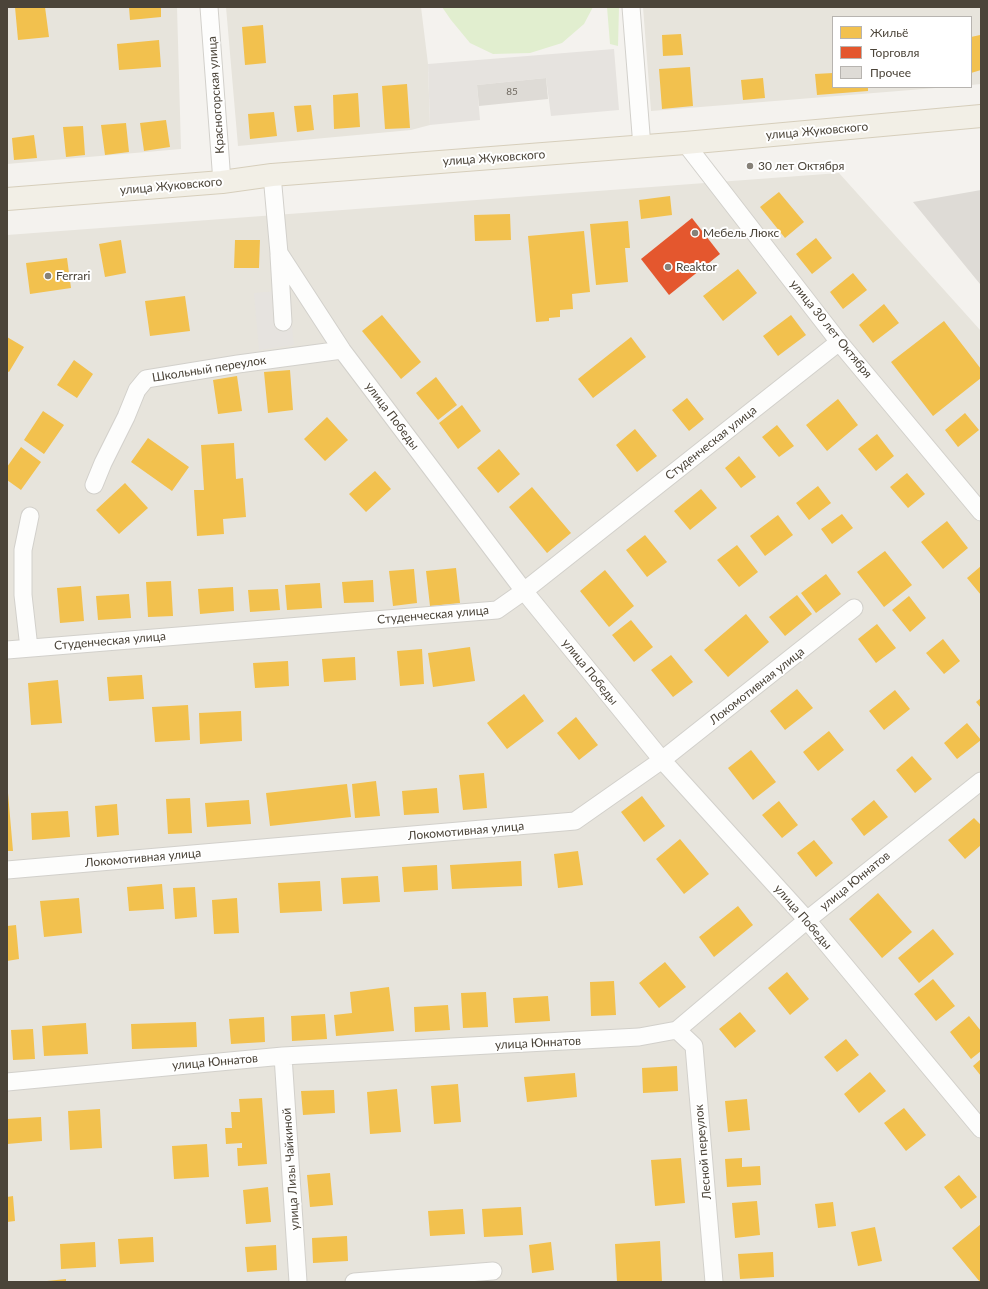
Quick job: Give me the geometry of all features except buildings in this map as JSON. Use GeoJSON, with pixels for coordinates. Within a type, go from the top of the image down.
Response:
{"type":"FeatureCollection","features":[{"type":"Feature","properties":{"kind":"main road","name":"улица Жуковского"},"geometry":{"type":"LineString","coordinates":[[7,199],[222,182],[272,175],[642,147],[981,116]]}},
{"type":"Feature","properties":{"kind":"street","name":"Красногорская улица"},"geometry":{"type":"LineString","coordinates":[[209,7],[222,182]]}},
{"type":"Feature","properties":{"kind":"street"},"geometry":{"type":"LineString","coordinates":[[632,7],[642,147]]}},
{"type":"Feature","properties":{"kind":"street","name":"улица 30 лет Октября"},"geometry":{"type":"LineString","coordinates":[[685,143],[840,342],[981,512]]}},
{"type":"Feature","properties":{"kind":"street","name":"улица Победы"},"geometry":{"type":"LineString","coordinates":[[272,175],[279,253],[342,350],[524,591],[662,760],[806,920],[981,1129]]}},
{"type":"Feature","properties":{"kind":"street"},"geometry":{"type":"LineString","coordinates":[[279,253],[283,322]]}},
{"type":"Feature","properties":{"kind":"street","name":"Студенческая улица"},"geometry":{"type":"LineString","coordinates":[[7,650],[497,610],[524,591],[840,342]]}},
{"type":"Feature","properties":{"kind":"street","name":"Школьный переулок"},"geometry":{"type":"LineString","coordinates":[[94,485],[137,390],[146,379],[238,364],[342,350]]}},
{"type":"Feature","properties":{"kind":"street"},"geometry":{"type":"LineString","coordinates":[[29,648],[24,595],[23,550],[30,516]]}},
{"type":"Feature","properties":{"kind":"street","name":"Локомотивная улица"},"geometry":{"type":"LineString","coordinates":[[7,870],[575,821],[662,760],[854,608]]}},
{"type":"Feature","properties":{"kind":"street","name":"улица Юннатов"},"geometry":{"type":"LineString","coordinates":[[7,1082],[283,1056],[639,1037],[677,1030],[806,920],[981,781]]}},
{"type":"Feature","properties":{"kind":"street","name":"Лесной переулок"},"geometry":{"type":"LineString","coordinates":[[677,1030],[694,1046],[714,1282]]}},
{"type":"Feature","properties":{"kind":"street","name":"улица Лизы Чайкиной"},"geometry":{"type":"LineString","coordinates":[[283,1056],[298,1282]]}},
{"type":"Feature","properties":{"kind":"street"},"geometry":{"type":"LineString","coordinates":[[354,1282],[493,1271]]}},
{"type":"Feature","properties":{"kind":"shaded area"},"geometry":{"type":"Polygon","coordinates":[[[7,7],[177,7],[181,149],[7,164],[7,7]]]}},
{"type":"Feature","properties":{"kind":"shaded area"},"geometry":{"type":"Polygon","coordinates":[[[226,7],[421,7],[428,64],[430,125],[411,130],[238,146],[226,7]]]}},
{"type":"Feature","properties":{"kind":"shaded area"},"geometry":{"type":"Polygon","coordinates":[[[643,7],[981,7],[981,84],[972,85],[972,16],[832,16],[832,88],[936,88],[651,111],[643,7]]]}},
{"type":"Feature","properties":{"kind":"shaded area"},"geometry":{"type":"Polygon","coordinates":[[[614,49],[619,110],[551,116],[546,78],[477,85],[480,120],[430,125],[428,64],[614,49]]]}},
{"type":"Feature","properties":{"kind":"shaded area"},"geometry":{"type":"Polygon","coordinates":[[[839,173],[981,331],[981,1282],[7,1282],[7,235],[839,173]]]}},
{"type":"Feature","properties":{"kind":"shaded area"},"geometry":{"type":"Polygon","coordinates":[[[288,290],[294,345],[259,350],[254,293],[288,290]]]}},
{"type":"Feature","properties":{"kind":"green space"},"geometry":{"type":"Polygon","coordinates":[[[442,7],[593,7],[584,24],[562,43],[530,53],[493,54],[470,43],[442,7]]]}},
{"type":"Feature","properties":{"kind":"green space"},"geometry":{"type":"Polygon","coordinates":[[[607,7],[619,7],[618,46],[610,44],[607,7]]]}},
{"type":"Feature","properties":{"kind":"place","name":"30 лет Октября"},"geometry":{"type":"Point","coordinates":[750,166]}},
{"type":"Feature","properties":{"kind":"place","name":"Мебель Люкс"},"geometry":{"type":"Point","coordinates":[695,233]}},
{"type":"Feature","properties":{"kind":"place","name":"Reaktor"},"geometry":{"type":"Point","coordinates":[668,267]}},
{"type":"Feature","properties":{"kind":"place","name":"Ferrari"},"geometry":{"type":"Point","coordinates":[48,276]}}]}
